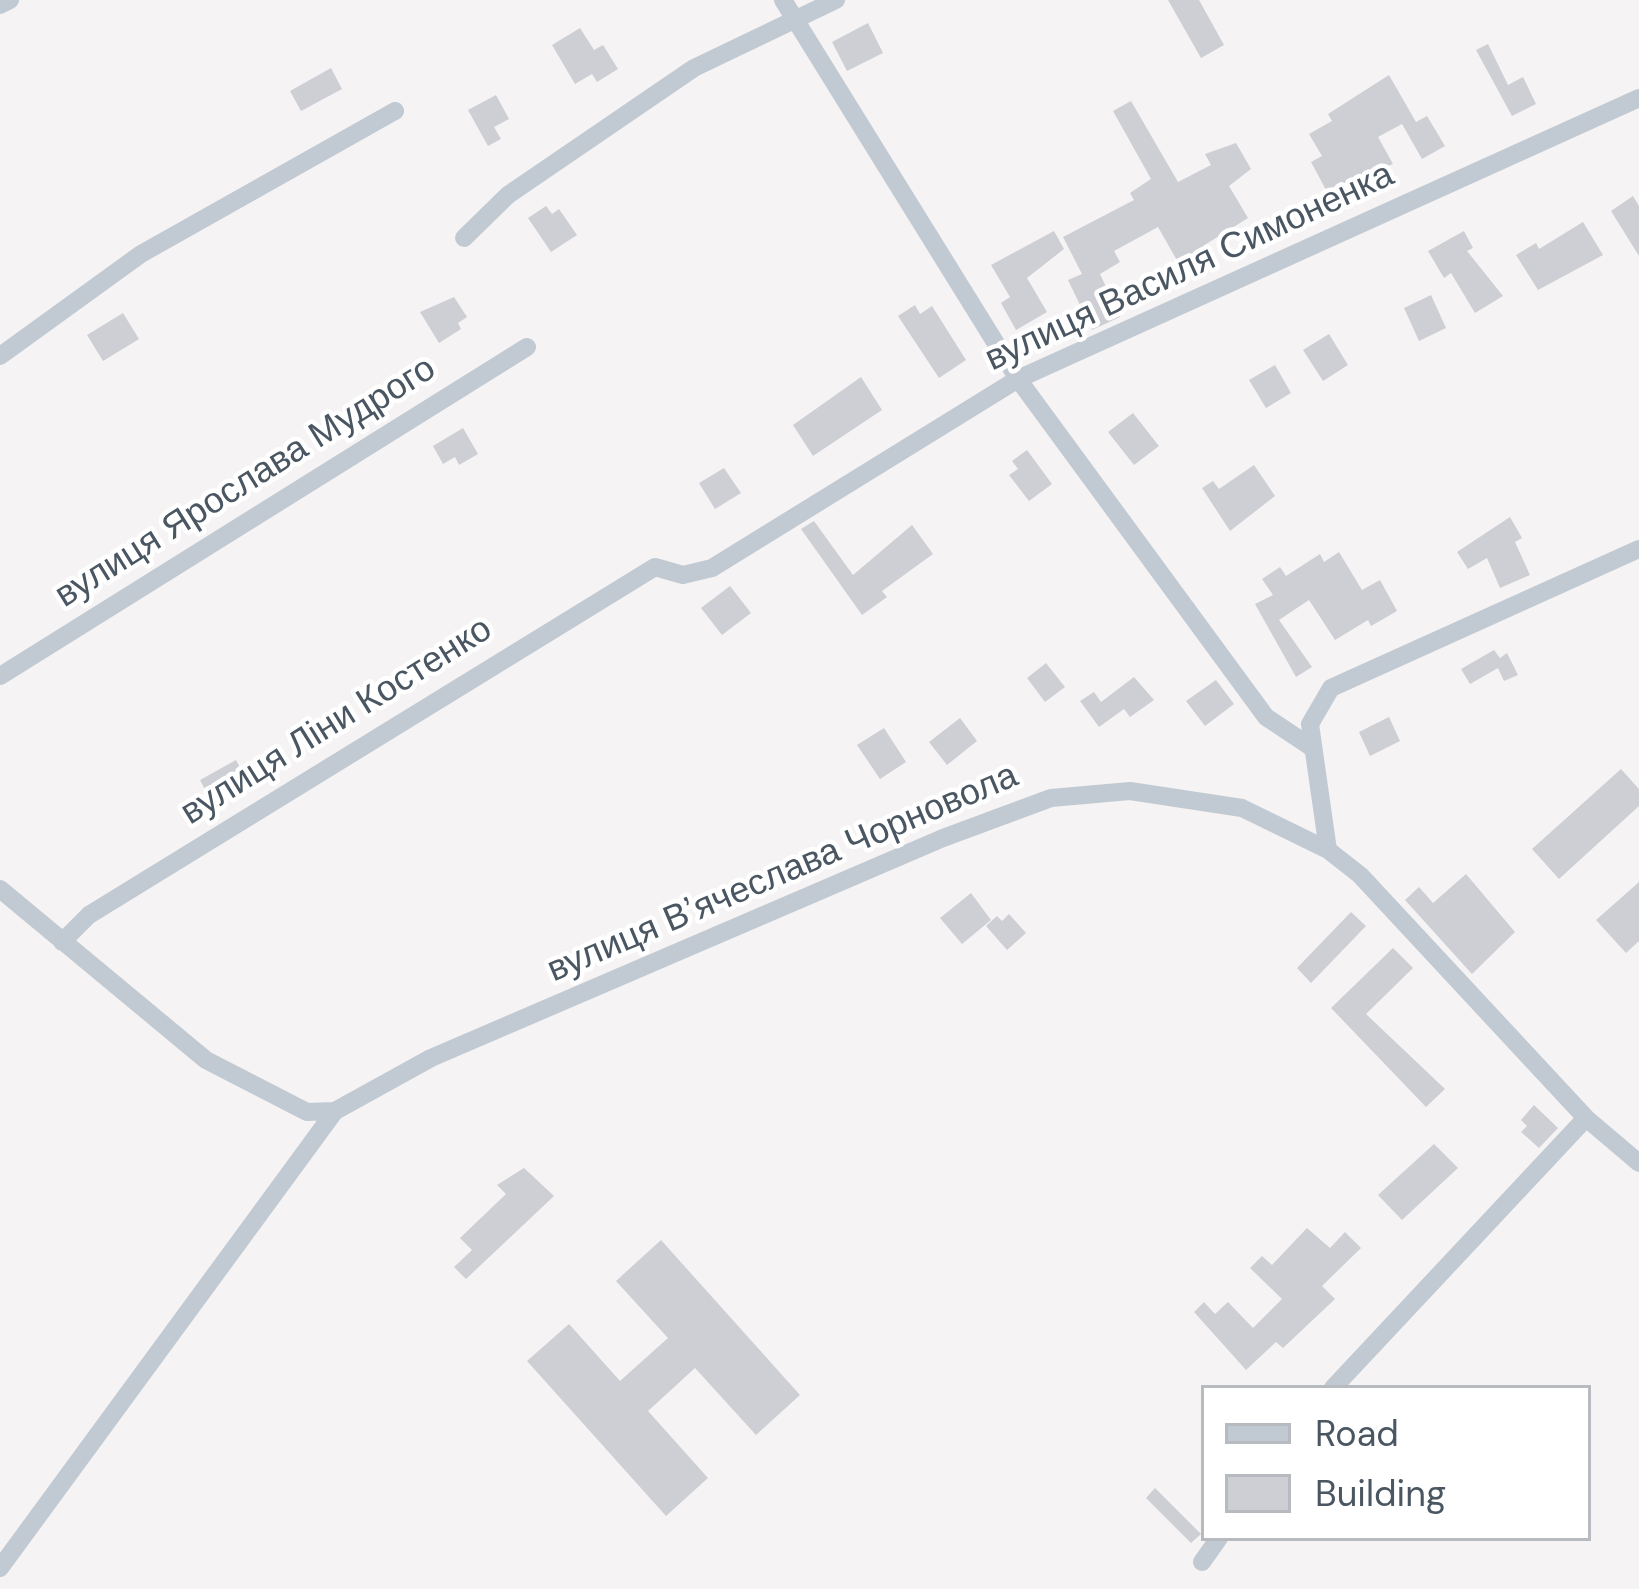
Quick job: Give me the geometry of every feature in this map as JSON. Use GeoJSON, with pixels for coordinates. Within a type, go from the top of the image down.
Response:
{"type":"FeatureCollection","features":[{"type":"Feature","properties":{"kind":"street"},"geometry":{"type":"LineString","coordinates":[[0,5],[10,0]]}},
{"type":"Feature","properties":{"kind":"street"},"geometry":{"type":"LineString","coordinates":[[783,0],[1018,379],[1266,717],[1311,748]]}},
{"type":"Feature","properties":{"kind":"street"},"geometry":{"type":"LineString","coordinates":[[464,238],[508,195],[694,68],[836,0]]}},
{"type":"Feature","properties":{"kind":"street","name":"вулиця Василя Симоненка"},"geometry":{"type":"LineString","coordinates":[[655,567],[683,575],[712,568],[1018,379],[1639,98]]}},
{"type":"Feature","properties":{"kind":"street"},"geometry":{"type":"LineString","coordinates":[[0,356],[141,254],[395,111]]}},
{"type":"Feature","properties":{"kind":"street","name":"вулиця Ярослава Мудрого"},"geometry":{"type":"LineString","coordinates":[[0,676],[527,347]]}},
{"type":"Feature","properties":{"kind":"street"},"geometry":{"type":"LineString","coordinates":[[1328,850],[1310,724],[1331,688],[1639,549]]}},
{"type":"Feature","properties":{"kind":"street","name":"вулиця Ліни Костенко"},"geometry":{"type":"LineString","coordinates":[[62,942],[109,902],[655,567]]}},
{"type":"Feature","properties":{"kind":"street","name":"вулиця Вʼячеслава Чорновола"},"geometry":{"type":"LineString","coordinates":[[335,1111],[430,1058],[943,838],[1051,798],[1130,791],[1242,808],[1328,850],[1360,875],[1586,1118],[1639,1163]]}},
{"type":"Feature","properties":{"kind":"street"},"geometry":{"type":"LineString","coordinates":[[0,889],[206,1060],[307,1112],[335,1111]]}},
{"type":"Feature","properties":{"kind":"street"},"geometry":{"type":"LineString","coordinates":[[0,1568],[335,1111]]}},
{"type":"Feature","properties":{"kind":"street"},"geometry":{"type":"LineString","coordinates":[[1337,1385],[1586,1118]]}},
{"type":"Feature","properties":{"kind":"street"},"geometry":{"type":"LineString","coordinates":[[1202,1562],[1217,1541]]}},
{"type":"Feature","properties":{"kind":"building"},"geometry":{"type":"Polygon","coordinates":[[[1168,0],[1199,0],[1224,45],[1201,58],[1168,0]]]}},
{"type":"Feature","properties":{"kind":"building"},"geometry":{"type":"Polygon","coordinates":[[[868,23],[883,53],[847,71],[832,42],[868,23]]]}},
{"type":"Feature","properties":{"kind":"building"},"geometry":{"type":"Polygon","coordinates":[[[580,28],[594,50],[603,45],[618,69],[597,82],[592,74],[575,84],[552,45],[580,28]]]}},
{"type":"Feature","properties":{"kind":"building"},"geometry":{"type":"Polygon","coordinates":[[[1488,44],[1508,85],[1523,77],[1536,104],[1512,116],[1476,50],[1488,44]]]}},
{"type":"Feature","properties":{"kind":"building"},"geometry":{"type":"Polygon","coordinates":[[[331,68],[342,89],[301,111],[290,91],[331,68]]]}},
{"type":"Feature","properties":{"kind":"building"},"geometry":{"type":"Polygon","coordinates":[[[1389,75],[1416,122],[1427,116],[1445,146],[1422,159],[1402,124],[1378,137],[1393,164],[1326,190],[1311,162],[1322,156],[1309,134],[1332,121],[1328,114],[1389,75]]]}},
{"type":"Feature","properties":{"kind":"building"},"geometry":{"type":"Polygon","coordinates":[[[496,95],[509,119],[494,127],[501,139],[488,146],[468,110],[496,95]]]}},
{"type":"Feature","properties":{"kind":"building"},"geometry":{"type":"Polygon","coordinates":[[[1131,101],[1178,182],[1211,165],[1205,154],[1236,143],[1251,169],[1229,186],[1248,218],[1203,246],[1209,257],[1183,271],[1158,227],[1114,251],[1120,262],[1100,274],[1120,317],[1092,330],[1068,280],[1082,274],[1063,237],[1134,200],[1130,193],[1151,179],[1113,111],[1131,101]]]}},
{"type":"Feature","properties":{"kind":"building"},"geometry":{"type":"Polygon","coordinates":[[[1633,196],[1639,206],[1639,256],[1611,211],[1633,196]]]}},
{"type":"Feature","properties":{"kind":"building"},"geometry":{"type":"Polygon","coordinates":[[[546,206],[552,214],[559,209],[577,235],[551,252],[528,218],[546,206]]]}},
{"type":"Feature","properties":{"kind":"building"},"geometry":{"type":"Polygon","coordinates":[[[1583,222],[1603,255],[1538,290],[1516,255],[1536,243],[1539,249],[1583,222]]]}},
{"type":"Feature","properties":{"kind":"building"},"geometry":{"type":"Polygon","coordinates":[[[1054,231],[1064,249],[1027,278],[1047,312],[1016,330],[1001,303],[1010,297],[991,265],[1054,231]]]}},
{"type":"Feature","properties":{"kind":"building"},"geometry":{"type":"Polygon","coordinates":[[[1464,231],[1473,248],[1467,251],[1503,296],[1475,313],[1451,273],[1444,278],[1428,251],[1464,231]]]}},
{"type":"Feature","properties":{"kind":"building"},"geometry":{"type":"Polygon","coordinates":[[[1431,295],[1446,328],[1419,341],[1404,308],[1431,295]]]}},
{"type":"Feature","properties":{"kind":"building"},"geometry":{"type":"Polygon","coordinates":[[[454,297],[467,317],[458,323],[461,329],[439,343],[420,312],[454,297]]]}},
{"type":"Feature","properties":{"kind":"building"},"geometry":{"type":"Polygon","coordinates":[[[915,305],[920,314],[932,306],[966,360],[939,378],[898,316],[915,305]]]}},
{"type":"Feature","properties":{"kind":"building"},"geometry":{"type":"Polygon","coordinates":[[[123,313],[139,339],[103,361],[87,335],[123,313]]]}},
{"type":"Feature","properties":{"kind":"building"},"geometry":{"type":"Polygon","coordinates":[[[1329,334],[1348,365],[1323,381],[1303,350],[1329,334]]]}},
{"type":"Feature","properties":{"kind":"building"},"geometry":{"type":"Polygon","coordinates":[[[1275,365],[1291,393],[1266,408],[1249,380],[1275,365]]]}},
{"type":"Feature","properties":{"kind":"building"},"geometry":{"type":"Polygon","coordinates":[[[861,377],[882,410],[813,456],[793,425],[861,377]]]}},
{"type":"Feature","properties":{"kind":"building"},"geometry":{"type":"Polygon","coordinates":[[[1133,413],[1159,446],[1134,465],[1108,432],[1133,413]]]}},
{"type":"Feature","properties":{"kind":"building"},"geometry":{"type":"Polygon","coordinates":[[[463,428],[478,454],[459,465],[455,457],[443,464],[433,446],[463,428]]]}},
{"type":"Feature","properties":{"kind":"building"},"geometry":{"type":"Polygon","coordinates":[[[1027,450],[1052,484],[1029,501],[1009,475],[1018,469],[1012,461],[1027,450]]]}},
{"type":"Feature","properties":{"kind":"building"},"geometry":{"type":"Polygon","coordinates":[[[1254,465],[1275,496],[1230,531],[1202,488],[1213,481],[1219,489],[1254,465]]]}},
{"type":"Feature","properties":{"kind":"building"},"geometry":{"type":"Polygon","coordinates":[[[724,468],[741,493],[715,509],[699,483],[724,468]]]}},
{"type":"Feature","properties":{"kind":"building"},"geometry":{"type":"Polygon","coordinates":[[[1510,517],[1522,538],[1515,542],[1530,575],[1500,588],[1487,558],[1468,569],[1457,552],[1510,517]]]}},
{"type":"Feature","properties":{"kind":"building"},"geometry":{"type":"Polygon","coordinates":[[[814,521],[853,575],[912,525],[933,554],[882,591],[887,597],[862,615],[801,529],[814,521]]]}},
{"type":"Feature","properties":{"kind":"building"},"geometry":{"type":"Polygon","coordinates":[[[1339,552],[1362,590],[1380,580],[1397,611],[1371,626],[1368,620],[1335,640],[1309,600],[1279,620],[1312,667],[1296,677],[1255,604],[1273,595],[1262,579],[1280,567],[1286,576],[1320,554],[1324,562],[1339,552]]]}},
{"type":"Feature","properties":{"kind":"building"},"geometry":{"type":"Polygon","coordinates":[[[730,586],[751,613],[722,635],[701,608],[730,586]]]}},
{"type":"Feature","properties":{"kind":"building"},"geometry":{"type":"Polygon","coordinates":[[[1494,650],[1500,658],[1507,653],[1518,675],[1504,681],[1498,668],[1470,684],[1461,669],[1494,650]]]}},
{"type":"Feature","properties":{"kind":"building"},"geometry":{"type":"Polygon","coordinates":[[[1046,663],[1065,687],[1045,702],[1027,678],[1046,663]]]}},
{"type":"Feature","properties":{"kind":"building"},"geometry":{"type":"Polygon","coordinates":[[[1134,677],[1154,700],[1130,717],[1124,709],[1099,727],[1080,701],[1094,692],[1101,702],[1134,677]]]}},
{"type":"Feature","properties":{"kind":"building"},"geometry":{"type":"Polygon","coordinates":[[[1216,680],[1234,704],[1205,726],[1186,701],[1216,680]]]}},
{"type":"Feature","properties":{"kind":"building"},"geometry":{"type":"Polygon","coordinates":[[[1389,717],[1400,741],[1370,756],[1359,732],[1389,717]]]}},
{"type":"Feature","properties":{"kind":"building"},"geometry":{"type":"Polygon","coordinates":[[[960,718],[977,741],[947,765],[929,742],[960,718]]]}},
{"type":"Feature","properties":{"kind":"building"},"geometry":{"type":"Polygon","coordinates":[[[884,728],[906,762],[880,779],[857,745],[884,728]]]}},
{"type":"Feature","properties":{"kind":"building"},"geometry":{"type":"Polygon","coordinates":[[[236,760],[248,783],[212,803],[200,780],[236,760]]]}},
{"type":"Feature","properties":{"kind":"building"},"geometry":{"type":"Polygon","coordinates":[[[1621,769],[1639,789],[1639,806],[1559,879],[1532,849],[1621,769]]]}},
{"type":"Feature","properties":{"kind":"building"},"geometry":{"type":"Polygon","coordinates":[[[1466,874],[1515,932],[1472,974],[1405,900],[1419,887],[1433,903],[1466,874]]]}},
{"type":"Feature","properties":{"kind":"building"},"geometry":{"type":"Polygon","coordinates":[[[1639,882],[1639,941],[1626,953],[1596,920],[1639,882]]]}},
{"type":"Feature","properties":{"kind":"building"},"geometry":{"type":"Polygon","coordinates":[[[971,893],[991,920],[962,944],[940,918],[971,893]]]}},
{"type":"Feature","properties":{"kind":"building"},"geometry":{"type":"Polygon","coordinates":[[[1351,912],[1366,926],[1311,983],[1297,968],[1351,912]]]}},
{"type":"Feature","properties":{"kind":"building"},"geometry":{"type":"Polygon","coordinates":[[[1009,914],[1026,933],[1007,950],[986,926],[997,916],[1002,921],[1009,914]]]}},
{"type":"Feature","properties":{"kind":"building"},"geometry":{"type":"Polygon","coordinates":[[[1393,948],[1413,968],[1366,1014],[1445,1089],[1426,1107],[1331,1008],[1393,948]]]}},
{"type":"Feature","properties":{"kind":"building"},"geometry":{"type":"Polygon","coordinates":[[[1534,1105],[1558,1128],[1539,1148],[1521,1132],[1527,1126],[1521,1120],[1534,1105]]]}},
{"type":"Feature","properties":{"kind":"building"},"geometry":{"type":"Polygon","coordinates":[[[1434,1144],[1458,1168],[1402,1220],[1378,1195],[1434,1144]]]}},
{"type":"Feature","properties":{"kind":"building"},"geometry":{"type":"Polygon","coordinates":[[[524,1168],[554,1196],[466,1279],[454,1267],[472,1250],[460,1238],[506,1194],[497,1185],[524,1168]]]}},
{"type":"Feature","properties":{"kind":"building"},"geometry":{"type":"Polygon","coordinates":[[[1307,1228],[1330,1248],[1345,1232],[1361,1248],[1322,1286],[1335,1299],[1283,1348],[1276,1342],[1246,1370],[1194,1312],[1204,1302],[1215,1314],[1228,1302],[1253,1328],[1282,1299],[1250,1268],[1262,1256],[1272,1265],[1307,1228]]]}},
{"type":"Feature","properties":{"kind":"building"},"geometry":{"type":"Polygon","coordinates":[[[661,1240],[800,1395],[756,1435],[695,1368],[648,1411],[708,1478],[666,1516],[527,1361],[569,1324],[620,1381],[668,1338],[616,1281],[661,1240]]]}},
{"type":"Feature","properties":{"kind":"building"},"geometry":{"type":"Polygon","coordinates":[[[1155,1488],[1201,1534],[1191,1543],[1146,1498],[1155,1488]]]}}]}
